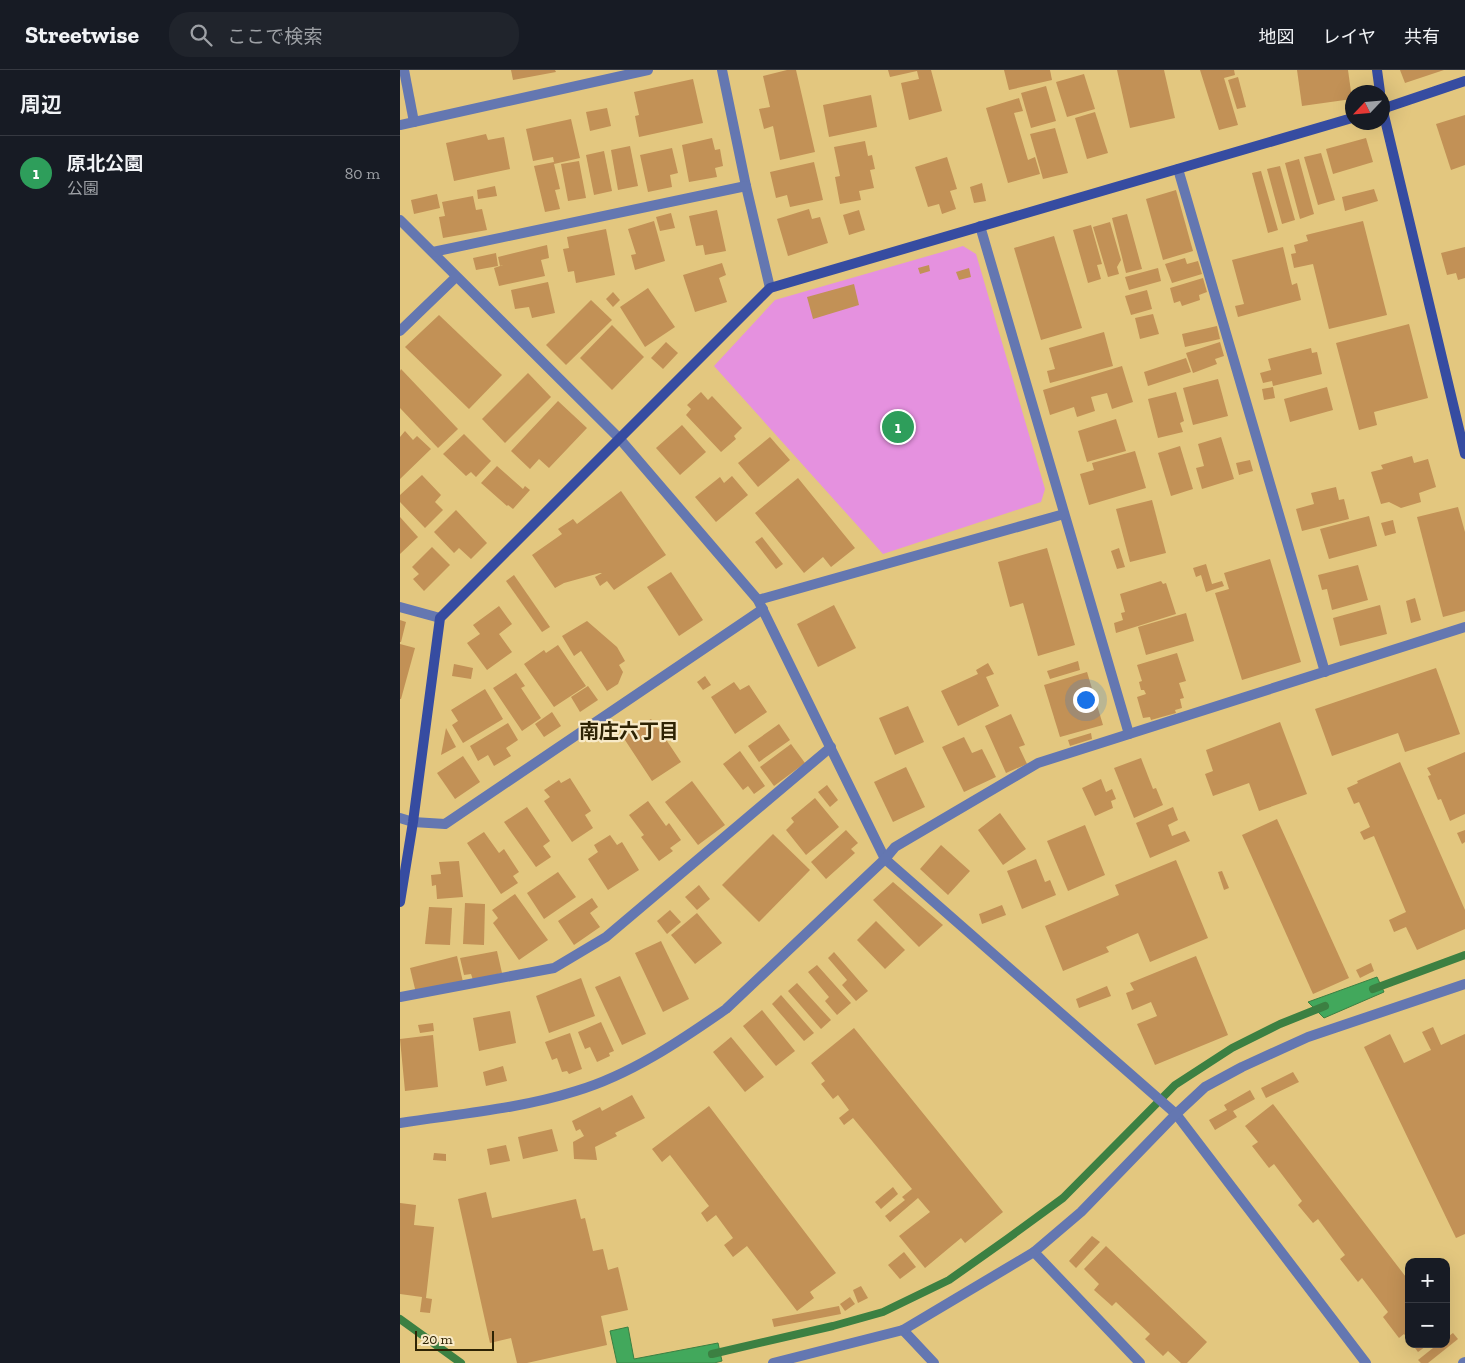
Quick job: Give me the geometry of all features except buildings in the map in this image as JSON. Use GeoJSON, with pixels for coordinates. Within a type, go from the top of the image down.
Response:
{"type":"FeatureCollection","features":[{"type":"Feature","properties":{"kind":"street"},"geometry":{"type":"LineString","coordinates":[[404,70],[414,122]]}},
{"type":"Feature","properties":{"kind":"street"},"geometry":{"type":"LineString","coordinates":[[400,125],[648,70]]}},
{"type":"Feature","properties":{"kind":"street"},"geometry":{"type":"LineString","coordinates":[[722,70],[746,186],[770,288]]}},
{"type":"Feature","properties":{"kind":"street"},"geometry":{"type":"LineString","coordinates":[[1377,70],[1379,85]]}},
{"type":"Feature","properties":{"kind":"street"},"geometry":{"type":"LineString","coordinates":[[1390,106],[1465,81]]}},
{"type":"Feature","properties":{"kind":"street"},"geometry":{"type":"LineString","coordinates":[[400,902],[413,822],[440,618],[770,288],[1345,120]]}},
{"type":"Feature","properties":{"kind":"street"},"geometry":{"type":"LineString","coordinates":[[1388,130],[1465,454]]}},
{"type":"Feature","properties":{"kind":"street"},"geometry":{"type":"LineString","coordinates":[[1178,169],[1325,672]]}},
{"type":"Feature","properties":{"kind":"street"},"geometry":{"type":"LineString","coordinates":[[433,252],[746,186]]}},
{"type":"Feature","properties":{"kind":"street"},"geometry":{"type":"LineString","coordinates":[[400,220],[619,438],[761,605],[885,859],[1176,1114],[1366,1363]]}},
{"type":"Feature","properties":{"kind":"street"},"geometry":{"type":"LineString","coordinates":[[980,226],[1129,734]]}},
{"type":"Feature","properties":{"kind":"street"},"geometry":{"type":"LineString","coordinates":[[400,331],[456,277]]}},
{"type":"Feature","properties":{"kind":"street"},"geometry":{"type":"LineString","coordinates":[[400,818],[413,822],[445,824],[761,605],[1064,514]]}},
{"type":"Feature","properties":{"kind":"street"},"geometry":{"type":"LineString","coordinates":[[400,606],[440,618]]}},
{"type":"Feature","properties":{"kind":"street"},"geometry":{"type":"LineString","coordinates":[[400,1123],[528,1103],[576,1091],[602,1082],[644,1061],[726,1009],[885,859],[895,847],[1038,762],[1465,627]]}},
{"type":"Feature","properties":{"kind":"street"},"geometry":{"type":"LineString","coordinates":[[400,997],[554,968],[606,937],[831,747]]}},
{"type":"Feature","properties":{"kind":"street"},"geometry":{"type":"LineString","coordinates":[[773,1363],[903,1330],[1034,1252],[1081,1212],[1176,1114],[1205,1087],[1242,1066],[1300,1040],[1465,984]]}},
{"type":"Feature","properties":{"kind":"street"},"geometry":{"type":"LineString","coordinates":[[1034,1252],[1140,1363]]}},
{"type":"Feature","properties":{"kind":"street"},"geometry":{"type":"LineString","coordinates":[[903,1330],[934,1363]]}},
{"type":"Feature","properties":{"kind":"shaded area"},"geometry":{"type":"Polygon","coordinates":[[[963,246],[976,254],[1045,489],[1041,502],[883,554],[714,366],[775,300],[963,246]]]}},
{"type":"Feature","properties":{"kind":"shaded area"},"geometry":{"type":"Polygon","coordinates":[[[1377,977],[1384,992],[1324,1018],[1308,1002],[1377,977]]]}},
{"type":"Feature","properties":{"kind":"shaded area"},"geometry":{"type":"Polygon","coordinates":[[[628,1327],[634,1359],[718,1343],[722,1361],[714,1363],[617,1363],[610,1331],[628,1327]]]}},
{"type":"Feature","properties":{"kind":"waterway"},"geometry":{"type":"LineString","coordinates":[[1373,989],[1465,955]]}},
{"type":"Feature","properties":{"kind":"waterway"},"geometry":{"type":"LineString","coordinates":[[712,1354],[833,1326],[883,1312],[949,1280],[1063,1198],[1175,1085],[1232,1048],[1280,1024],[1325,1006]]}},
{"type":"Feature","properties":{"kind":"waterway"},"geometry":{"type":"LineString","coordinates":[[400,1319],[461,1363]]}},
{"type":"Feature","properties":{"kind":"place","name":"原北公園"},"geometry":{"type":"Point","coordinates":[898,427]}},
{"type":"Feature","properties":{"kind":"district","name":"南庄六丁目"},"geometry":{"type":"Point","coordinates":[629,731]}}]}
